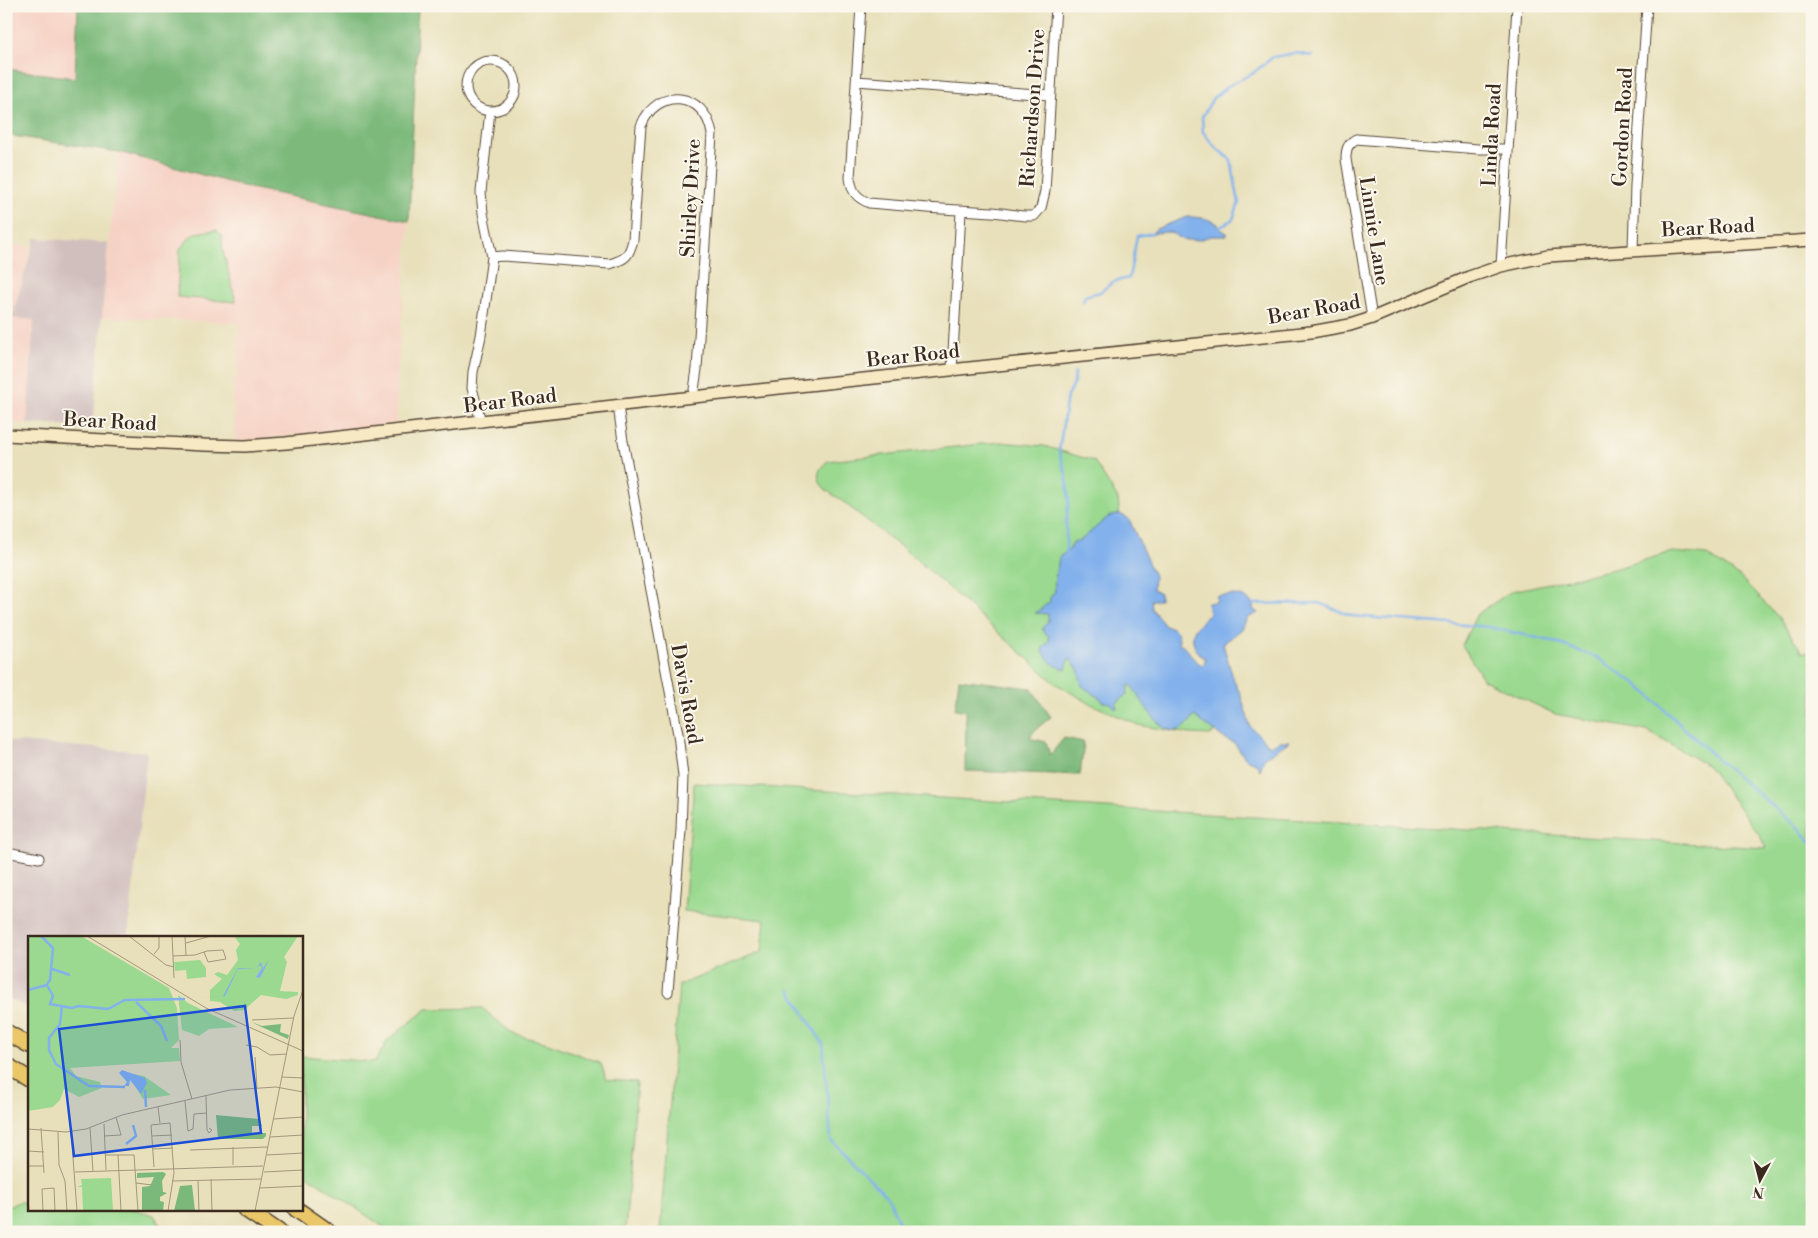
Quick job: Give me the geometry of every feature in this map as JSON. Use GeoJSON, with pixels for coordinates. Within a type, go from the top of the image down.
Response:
{"type":"FeatureCollection","features":[{"type":"Feature","properties":{"kind":"highway"},"geometry":{"type":"LineString","coordinates":[[6,1032],[28,1044]]}},
{"type":"Feature","properties":{"kind":"highway"},"geometry":{"type":"LineString","coordinates":[[6,1066],[28,1078]]}},
{"type":"Feature","properties":{"kind":"highway"},"geometry":{"type":"LineString","coordinates":[[246,1210],[279,1232]]}},
{"type":"Feature","properties":{"kind":"highway"},"geometry":{"type":"LineString","coordinates":[[297,1210],[329,1232]]}},
{"type":"Feature","properties":{"kind":"main road","name":"Bear Road"},"geometry":{"type":"LineString","coordinates":[[6,435],[204,445],[244,446],[286,443],[693,397],[1266,338],[1350,325],[1372,318],[1500,266],[1548,256],[1812,240]]}},
{"type":"Feature","properties":{"kind":"street"},"geometry":{"type":"LineString","coordinates":[[861,6],[856,81],[1050,95]]}},
{"type":"Feature","properties":{"kind":"street","name":"Richardson Drive"},"geometry":{"type":"LineString","coordinates":[[856,81],[850,178],[851,189],[858,198],[869,203],[961,212],[994,212],[1021,217],[1034,216],[1041,208],[1045,191],[1056,6]]}},
{"type":"Feature","properties":{"kind":"street","name":"Linda Road"},"geometry":{"type":"LineString","coordinates":[[1500,266],[1517,6]]}},
{"type":"Feature","properties":{"kind":"street","name":"Gordon Road"},"geometry":{"type":"LineString","coordinates":[[1633,250],[1635,186],[1647,6]]}},
{"type":"Feature","properties":{"kind":"street"},"geometry":{"type":"LineString","coordinates":[[492,61],[502,64],[510,70],[515,78],[516,88],[514,97],[508,105],[499,110],[490,111],[480,109],[472,103],[467,94],[466,85],[468,75],[474,68],[483,62],[492,61]]}},
{"type":"Feature","properties":{"kind":"street","name":"Shirley Drive"},"geometry":{"type":"LineString","coordinates":[[492,257],[503,256],[610,264],[622,260],[630,251],[632,240],[641,126],[645,116],[652,107],[663,101],[675,99],[692,102],[704,111],[710,121],[712,134],[697,369],[693,397]]}},
{"type":"Feature","properties":{"kind":"street"},"geometry":{"type":"LineString","coordinates":[[481,422],[472,388],[492,257],[483,213],[481,192],[490,111]]}},
{"type":"Feature","properties":{"kind":"street","name":"Linnie Lane"},"geometry":{"type":"LineString","coordinates":[[1372,318],[1346,159],[1346,149],[1350,142],[1356,139],[1508,150]]}},
{"type":"Feature","properties":{"kind":"street"},"geometry":{"type":"LineString","coordinates":[[952,370],[961,212]]}},
{"type":"Feature","properties":{"kind":"street","name":"Davis Road"},"geometry":{"type":"LineString","coordinates":[[618,406],[678,734],[683,776],[681,830],[668,992]]}},
{"type":"Feature","properties":{"kind":"street"},"geometry":{"type":"LineString","coordinates":[[6,852],[39,858]]}},
{"type":"Feature","properties":{"kind":"shaded area"},"geometry":{"type":"Polygon","coordinates":[[[6,6],[78,6],[75,78],[6,69],[6,6]]]}},
{"type":"Feature","properties":{"kind":"shaded area"},"geometry":{"type":"Polygon","coordinates":[[[119,152],[250,188],[409,221],[397,378],[397,424],[262,439],[235,440],[232,383],[237,380],[239,323],[101,317],[119,152]]]}},
{"type":"Feature","properties":{"kind":"shaded area"},"geometry":{"type":"Polygon","coordinates":[[[35,238],[108,243],[93,426],[27,424],[34,320],[12,318],[35,238]]]}},
{"type":"Feature","properties":{"kind":"shaded area"},"geometry":{"type":"Polygon","coordinates":[[[6,244],[32,246],[12,318],[34,319],[27,424],[6,423],[6,244]]]}},
{"type":"Feature","properties":{"kind":"shaded area"},"geometry":{"type":"Polygon","coordinates":[[[6,741],[147,752],[128,936],[28,936],[28,1008],[6,996],[6,741]]]}},
{"type":"Feature","properties":{"kind":"green space"},"geometry":{"type":"Polygon","coordinates":[[[78,6],[418,6],[409,221],[250,188],[119,152],[6,135],[6,69],[75,78],[78,6]]]}},
{"type":"Feature","properties":{"kind":"green space"},"geometry":{"type":"Polygon","coordinates":[[[217,230],[222,235],[223,251],[236,302],[177,297],[180,249],[194,233],[217,230]]]}},
{"type":"Feature","properties":{"kind":"green space"},"geometry":{"type":"Polygon","coordinates":[[[1000,442],[1044,446],[1094,461],[1118,499],[1123,549],[1142,592],[1224,727],[1210,735],[1189,734],[1138,725],[1091,704],[1056,684],[915,558],[826,490],[819,481],[819,471],[828,461],[1000,442]]]}},
{"type":"Feature","properties":{"kind":"green space"},"geometry":{"type":"Polygon","coordinates":[[[1672,552],[1707,555],[1740,577],[1780,619],[1802,652],[1812,653],[1812,1232],[660,1232],[679,985],[762,952],[765,920],[684,911],[694,783],[1766,848],[1760,836],[1708,766],[1647,731],[1555,714],[1484,680],[1462,645],[1477,614],[1512,591],[1610,570],[1672,552]]]}},
{"type":"Feature","properties":{"kind":"green space"},"geometry":{"type":"Polygon","coordinates":[[[959,679],[1031,688],[1051,717],[1036,729],[1029,738],[1046,742],[1050,755],[1064,738],[1084,742],[1080,775],[965,771],[966,711],[955,709],[959,679]]]}},
{"type":"Feature","properties":{"kind":"green space"},"geometry":{"type":"Polygon","coordinates":[[[482,1008],[513,1034],[548,1043],[601,1063],[606,1080],[637,1082],[625,1232],[391,1232],[302,1172],[302,1056],[375,1062],[388,1040],[427,1009],[482,1008]]]}},
{"type":"Feature","properties":{"kind":"green space"},"geometry":{"type":"Polygon","coordinates":[[[18,1202],[28,1202],[28,1210],[136,1210],[154,1215],[164,1232],[6,1232],[6,1208],[18,1202]]]}},
{"type":"Feature","properties":{"kind":"water"},"geometry":{"type":"Polygon","coordinates":[[[1187,217],[1203,218],[1214,222],[1227,233],[1226,236],[1183,240],[1170,232],[1152,233],[1156,229],[1187,217]]]}},
{"type":"Feature","properties":{"kind":"water"},"geometry":{"type":"Polygon","coordinates":[[[1120,514],[1129,519],[1154,576],[1153,589],[1160,593],[1160,600],[1151,600],[1152,609],[1165,626],[1176,631],[1179,643],[1186,648],[1198,663],[1202,665],[1205,663],[1205,658],[1194,645],[1193,633],[1205,616],[1209,614],[1207,603],[1216,602],[1217,599],[1215,597],[1222,595],[1240,596],[1253,604],[1253,609],[1258,613],[1247,618],[1242,629],[1223,644],[1250,726],[1270,746],[1279,741],[1290,741],[1264,758],[1260,771],[1257,764],[1246,759],[1234,743],[1225,739],[1194,716],[1184,727],[1175,731],[1167,729],[1150,713],[1130,684],[1127,695],[1116,703],[1117,708],[1115,708],[1111,703],[1103,702],[1082,686],[1078,669],[1069,658],[1066,669],[1058,667],[1052,663],[1042,650],[1049,642],[1049,636],[1043,631],[1043,627],[1048,622],[1048,614],[1035,613],[1050,602],[1050,598],[1055,591],[1055,578],[1059,557],[1069,550],[1073,542],[1081,540],[1108,517],[1120,514]]]}},
{"type":"Feature","properties":{"kind":"waterway"},"geometry":{"type":"LineString","coordinates":[[1219,228],[1233,219],[1239,203],[1231,160],[1215,147],[1203,132],[1202,117],[1213,98],[1228,86],[1253,73],[1273,57],[1296,53],[1312,56]]}},
{"type":"Feature","properties":{"kind":"waterway"},"geometry":{"type":"LineString","coordinates":[[1083,302],[1085,296],[1100,292],[1113,282],[1129,278],[1137,236],[1152,233]]}},
{"type":"Feature","properties":{"kind":"waterway"},"geometry":{"type":"LineString","coordinates":[[1066,553],[1066,523],[1069,499],[1066,474],[1059,452],[1067,396],[1074,383],[1075,372]]}},
{"type":"Feature","properties":{"kind":"waterway"},"geometry":{"type":"LineString","coordinates":[[1253,604],[1319,603],[1352,616],[1489,627],[1551,641],[1596,657],[1637,684],[1717,759],[1801,830],[1812,843]]}},
{"type":"Feature","properties":{"kind":"waterway"},"geometry":{"type":"LineString","coordinates":[[790,990],[823,1044],[831,1140],[888,1197],[903,1232]]}}]}
